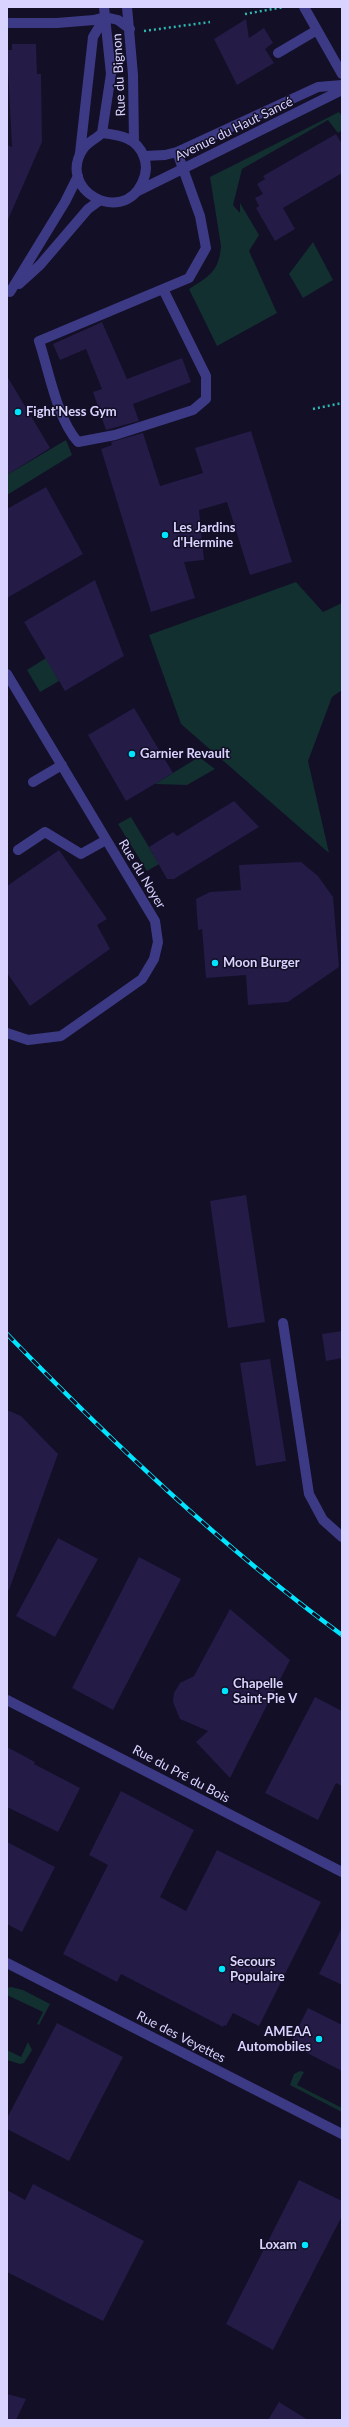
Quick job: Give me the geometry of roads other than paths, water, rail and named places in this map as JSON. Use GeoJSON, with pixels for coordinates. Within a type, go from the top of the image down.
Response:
{"type":"FeatureCollection","features":[{"type":"Feature","properties":{"kind":"street","name":"Rue du Bignon"},"geometry":{"type":"LineString","coordinates":[[127,7],[130,31],[134,142]]}},
{"type":"Feature","properties":{"kind":"street"},"geometry":{"type":"LineString","coordinates":[[304,7],[342,74]]}},
{"type":"Feature","properties":{"kind":"street","name":"Rue du Bignon"},"geometry":{"type":"LineString","coordinates":[[102,133],[111,74],[105,12]]}},
{"type":"Feature","properties":{"kind":"street"},"geometry":{"type":"LineString","coordinates":[[105,12],[118,20],[130,31]]}},
{"type":"Feature","properties":{"kind":"street"},"geometry":{"type":"LineString","coordinates":[[7,23],[57,23],[94,20],[105,12]]}},
{"type":"Feature","properties":{"kind":"street"},"geometry":{"type":"LineString","coordinates":[[80,156],[93,37],[105,12]]}},
{"type":"Feature","properties":{"kind":"street"},"geometry":{"type":"LineString","coordinates":[[278,53],[317,30]]}},
{"type":"Feature","properties":{"kind":"street","name":"Avenue du Haut Sancé"},"geometry":{"type":"LineString","coordinates":[[144,156],[165,155],[177,152],[318,87],[342,85]]}},
{"type":"Feature","properties":{"kind":"street","name":"Avenue du Haut Sancé"},"geometry":{"type":"LineString","coordinates":[[138,191],[342,90]]}},
{"type":"Feature","properties":{"kind":"street"},"geometry":{"type":"LineString","coordinates":[[102,133],[123,136],[134,142],[144,156],[145,174],[138,191],[120,202],[99,200],[83,188],[78,176],[77,165],[86,144],[102,133]]}},
{"type":"Feature","properties":{"kind":"street"},"geometry":{"type":"LineString","coordinates":[[163,289],[206,376],[206,398],[193,410],[115,435],[78,442],[71,434],[62,413],[39,341],[189,278],[206,248],[200,216],[177,152]]}},
{"type":"Feature","properties":{"kind":"street"},"geometry":{"type":"LineString","coordinates":[[8,294],[65,202],[78,176]]}},
{"type":"Feature","properties":{"kind":"street"},"geometry":{"type":"LineString","coordinates":[[8,294],[40,265],[82,215],[99,200]]}},
{"type":"Feature","properties":{"kind":"street","name":"Rue du Noyer"},"geometry":{"type":"LineString","coordinates":[[7,674],[155,921],[158,942],[154,959],[142,979],[61,1036],[28,1040],[7,1033]]}},
{"type":"Feature","properties":{"kind":"street"},"geometry":{"type":"LineString","coordinates":[[32,782],[62,765]]}},
{"type":"Feature","properties":{"kind":"street"},"geometry":{"type":"LineString","coordinates":[[18,850],[45,832],[81,854],[106,840]]}},
{"type":"Feature","properties":{"kind":"street"},"geometry":{"type":"LineString","coordinates":[[283,1323],[309,1494],[323,1520],[342,1537]]}},
{"type":"Feature","properties":{"kind":"street","name":"Rue du Pré du Bois"},"geometry":{"type":"LineString","coordinates":[[7,1700],[342,1872]]}},
{"type":"Feature","properties":{"kind":"street","name":"Rue des Veyettes"},"geometry":{"type":"LineString","coordinates":[[7,1963],[342,2134]]}},
{"type":"Feature","properties":{"kind":"railway"},"geometry":{"type":"LineString","coordinates":[[7,1334],[168,1492],[253,1566],[342,1635]]}},
{"type":"Feature","properties":{"kind":"place","name":"Fight'Ness Gym"},"geometry":{"type":"Point","coordinates":[18,412]}},
{"type":"Feature","properties":{"kind":"place","name":"Les Jardins d'Hermine"},"geometry":{"type":"Point","coordinates":[165,535]}},
{"type":"Feature","properties":{"kind":"place","name":"Garnier Revault"},"geometry":{"type":"Point","coordinates":[132,754]}},
{"type":"Feature","properties":{"kind":"place","name":"Moon Burger"},"geometry":{"type":"Point","coordinates":[215,963]}},
{"type":"Feature","properties":{"kind":"place","name":"Chapelle Saint-Pie V"},"geometry":{"type":"Point","coordinates":[225,1691]}},
{"type":"Feature","properties":{"kind":"place","name":"Secours Populaire"},"geometry":{"type":"Point","coordinates":[222,1969]}},
{"type":"Feature","properties":{"kind":"place","name":"AMEAA Automobiles"},"geometry":{"type":"Point","coordinates":[319,2039]}},
{"type":"Feature","properties":{"kind":"place","name":"Loxam"},"geometry":{"type":"Point","coordinates":[305,2245]}}]}
